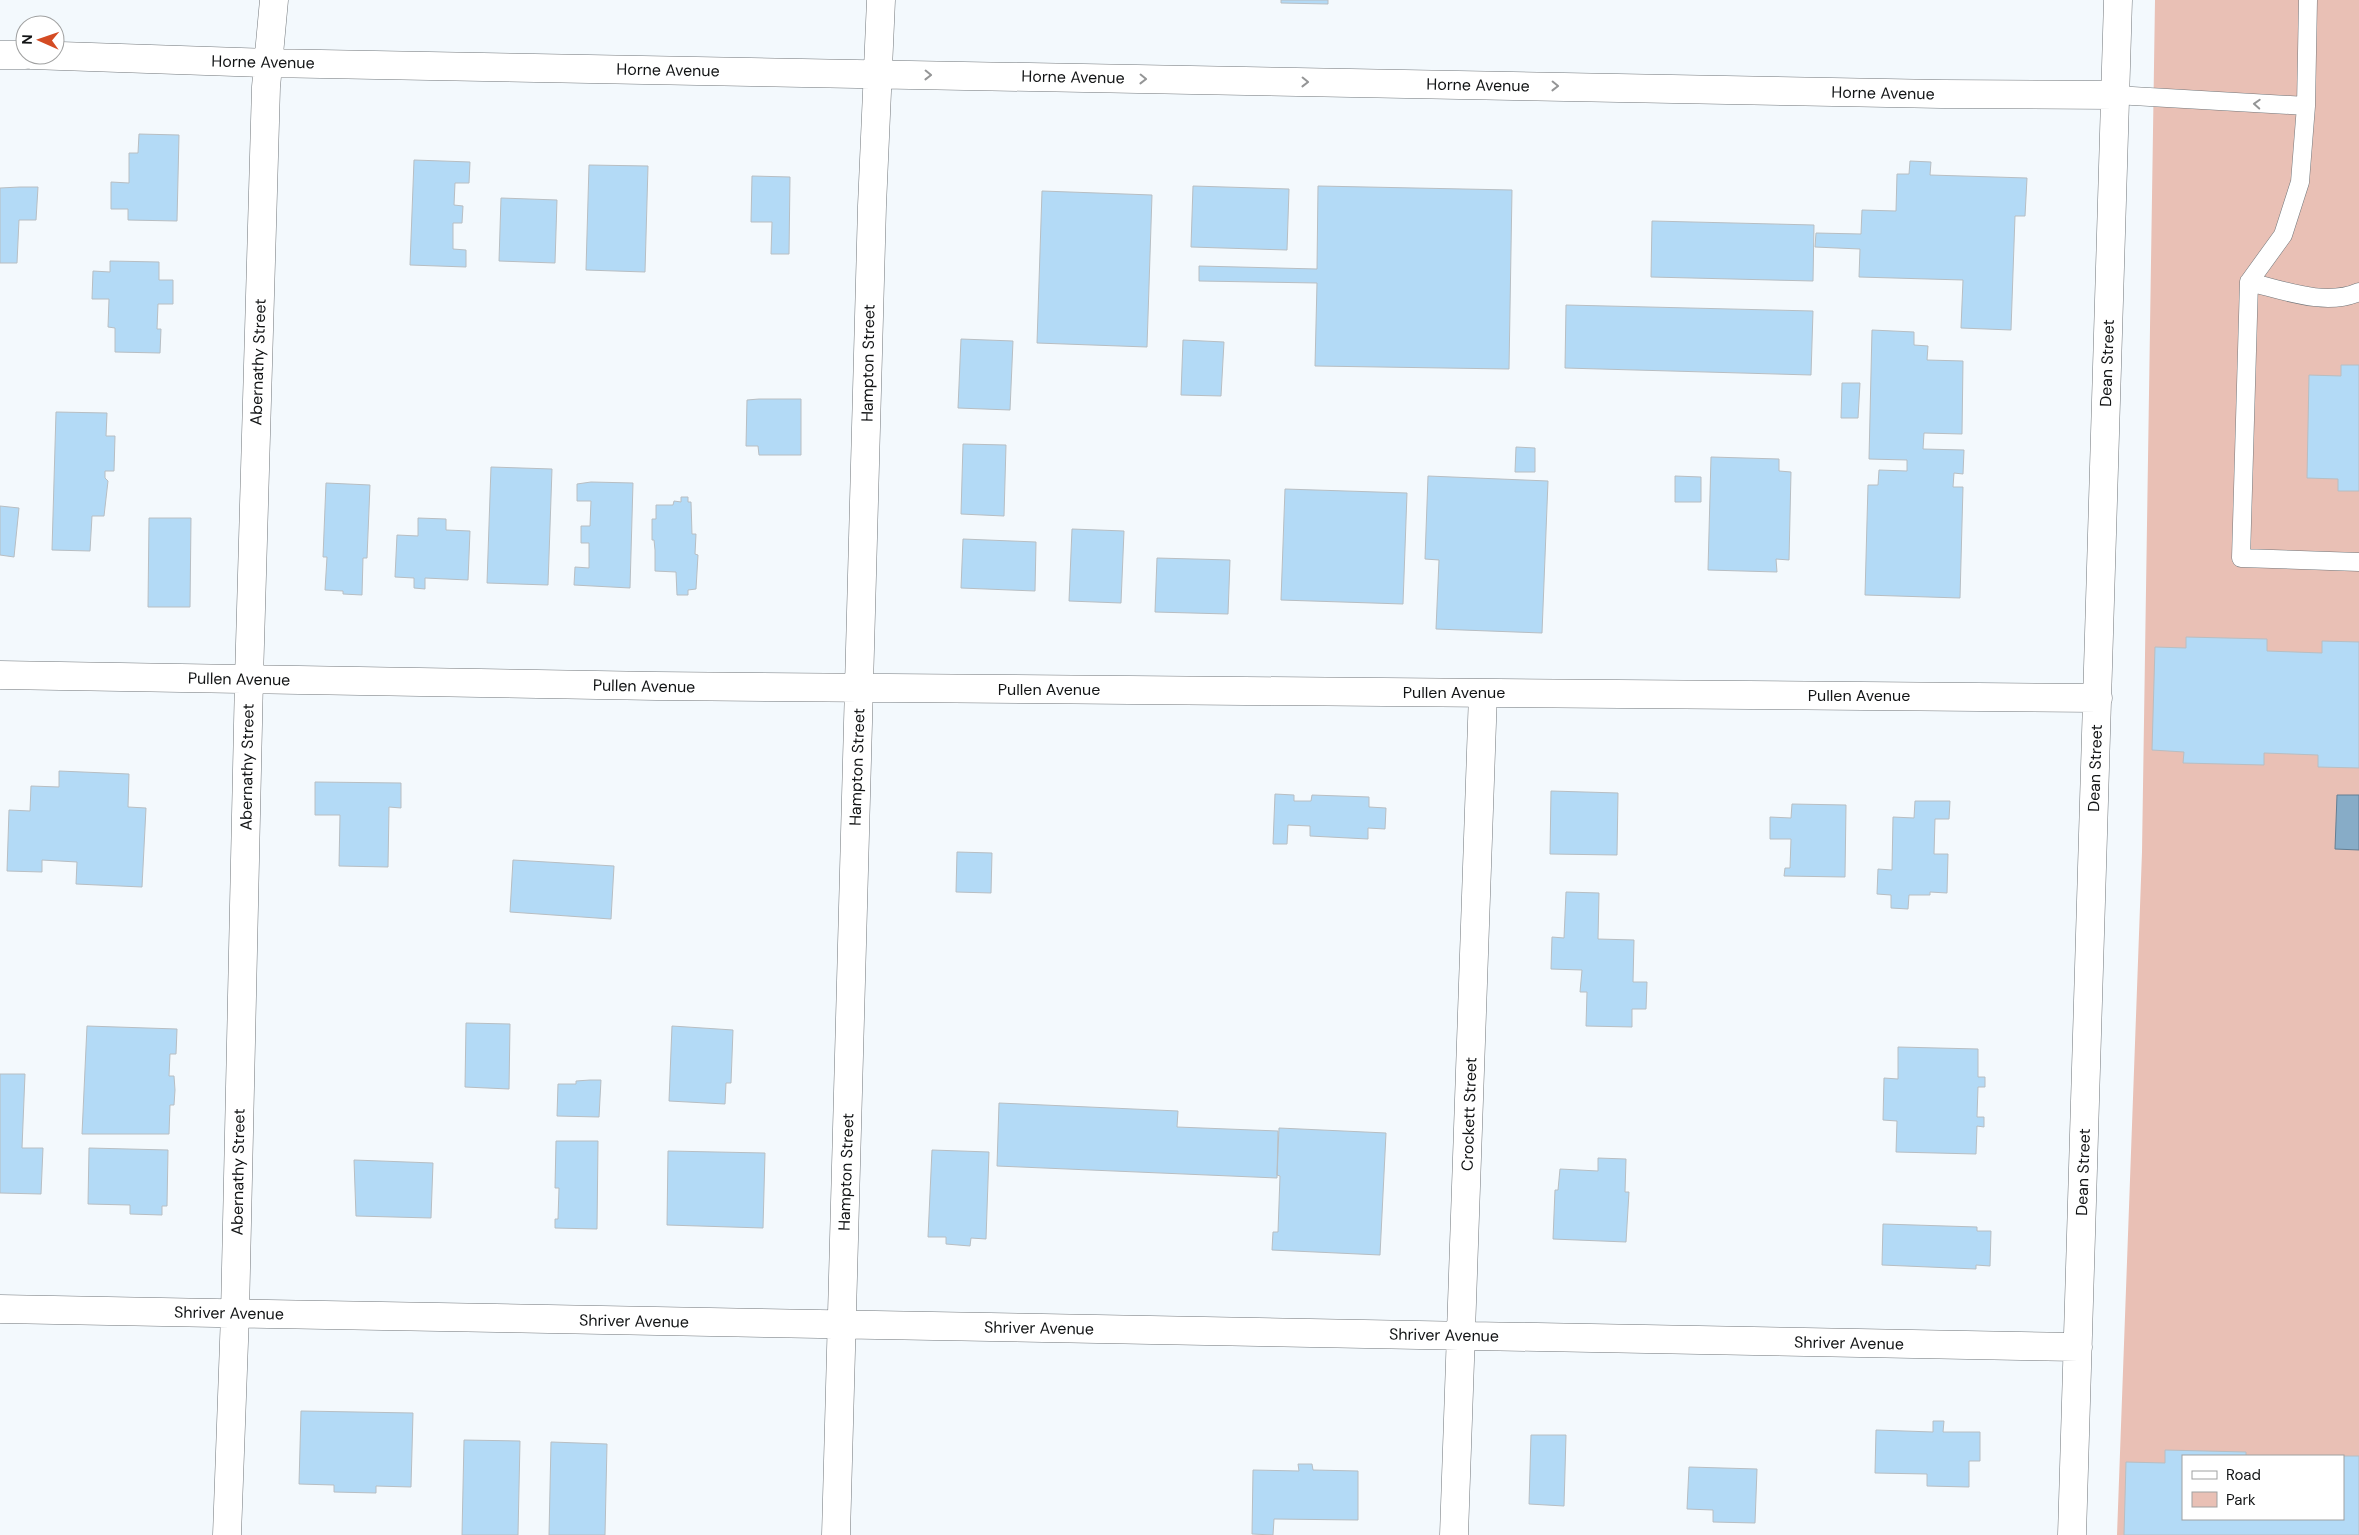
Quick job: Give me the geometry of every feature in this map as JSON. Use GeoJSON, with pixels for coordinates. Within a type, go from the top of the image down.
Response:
{"type":"FeatureCollection","features":[{"type":"Feature","properties":{"kind":"street","name":"Abernathy Street"},"geometry":{"type":"LineString","coordinates":[[227,1535],[235,1314],[249,679],[267,63],[274,0]]}},
{"type":"Feature","properties":{"kind":"street","name":"Hampton Street"},"geometry":{"type":"LineString","coordinates":[[836,1535],[872,206],[881,0]]}},
{"type":"Feature","properties":{"kind":"street","name":"Dean Street"},"geometry":{"type":"LineString","coordinates":[[2072,1535],[2118,0]]}},
{"type":"Feature","properties":{"kind":"street"},"geometry":{"type":"LineString","coordinates":[[0,55],[15,55]]}},
{"type":"Feature","properties":{"kind":"street","name":"Horne Avenue"},"geometry":{"type":"LineString","coordinates":[[65,56],[267,63],[1941,94],[2115,94]]}},
{"type":"Feature","properties":{"kind":"street","name":"Pullen Avenue"},"geometry":{"type":"LineString","coordinates":[[0,675],[859,688],[2098,698]]}},
{"type":"Feature","properties":{"kind":"street","name":"Crockett Street"},"geometry":{"type":"LineString","coordinates":[[1454,1535],[1483,693]]}},
{"type":"Feature","properties":{"kind":"street","name":"Shriver Avenue"},"geometry":{"type":"LineString","coordinates":[[0,1309],[2078,1348]]}},
{"type":"Feature","properties":{"kind":"lane"},"geometry":{"type":"LineString","coordinates":[[2308,0],[2306,106],[2300,182],[2283,235],[2249,282],[2240,558],[2359,562]]}},
{"type":"Feature","properties":{"kind":"lane"},"geometry":{"type":"LineString","coordinates":[[2115,94],[2306,106]]}},
{"type":"Feature","properties":{"kind":"lane"},"geometry":{"type":"LineString","coordinates":[[2249,282],[2299,294],[2333,299],[2359,292]]}},
{"type":"Feature","properties":{"kind":"green space"},"geometry":{"type":"Polygon","coordinates":[[[2155,0],[2359,0],[2359,1535],[2117,1535],[2142,852],[2155,0]]]}},
{"type":"Feature","properties":{"kind":"water"},"geometry":{"type":"Polygon","coordinates":[[[2337,795],[2359,795],[2359,850],[2335,849],[2337,795]]]}},
{"type":"Feature","properties":{"kind":"building"},"geometry":{"type":"Polygon","coordinates":[[[1281,0],[1328,0],[1328,4],[1281,3],[1281,0]]]}},
{"type":"Feature","properties":{"kind":"building"},"geometry":{"type":"Polygon","coordinates":[[[139,134],[179,135],[177,221],[128,220],[128,209],[111,209],[111,182],[129,183],[129,153],[138,153],[139,134]]]}},
{"type":"Feature","properties":{"kind":"building"},"geometry":{"type":"Polygon","coordinates":[[[414,160],[470,162],[469,183],[455,183],[454,205],[463,206],[462,223],[453,223],[453,249],[466,250],[466,267],[410,265],[414,160]]]}},
{"type":"Feature","properties":{"kind":"building"},"geometry":{"type":"Polygon","coordinates":[[[1910,161],[1931,162],[1930,175],[2027,178],[2025,216],[2015,216],[2011,330],[1961,328],[1963,280],[1859,277],[1860,249],[1815,247],[1816,233],[1861,234],[1862,210],[1896,211],[1897,174],[1909,174],[1910,161]]]}},
{"type":"Feature","properties":{"kind":"building"},"geometry":{"type":"Polygon","coordinates":[[[589,165],[648,166],[645,272],[586,270],[589,165]]]}},
{"type":"Feature","properties":{"kind":"building"},"geometry":{"type":"Polygon","coordinates":[[[752,176],[790,177],[789,254],[771,254],[772,222],[751,222],[752,176]]]}},
{"type":"Feature","properties":{"kind":"building"},"geometry":{"type":"Polygon","coordinates":[[[1193,186],[1289,189],[1287,250],[1191,247],[1193,186]]]}},
{"type":"Feature","properties":{"kind":"building"},"geometry":{"type":"Polygon","coordinates":[[[1318,186],[1512,190],[1509,369],[1315,366],[1317,283],[1199,281],[1199,266],[1317,269],[1318,186]]]}},
{"type":"Feature","properties":{"kind":"building"},"geometry":{"type":"Polygon","coordinates":[[[38,187],[36,220],[19,220],[17,263],[0,263],[0,188],[38,187]]]}},
{"type":"Feature","properties":{"kind":"building"},"geometry":{"type":"Polygon","coordinates":[[[1042,191],[1152,195],[1147,347],[1037,343],[1042,191]]]}},
{"type":"Feature","properties":{"kind":"building"},"geometry":{"type":"Polygon","coordinates":[[[501,198],[557,200],[555,263],[499,261],[501,198]]]}},
{"type":"Feature","properties":{"kind":"building"},"geometry":{"type":"Polygon","coordinates":[[[1652,221],[1814,225],[1813,281],[1651,277],[1652,221]]]}},
{"type":"Feature","properties":{"kind":"building"},"geometry":{"type":"Polygon","coordinates":[[[110,261],[159,262],[159,280],[173,280],[173,304],[158,304],[157,329],[161,329],[160,353],[115,352],[115,328],[108,327],[109,299],[92,299],[93,271],[110,272],[110,261]]]}},
{"type":"Feature","properties":{"kind":"building"},"geometry":{"type":"Polygon","coordinates":[[[1566,305],[1813,311],[1811,375],[1565,368],[1566,305]]]}},
{"type":"Feature","properties":{"kind":"building"},"geometry":{"type":"Polygon","coordinates":[[[1872,330],[1914,332],[1914,345],[1928,346],[1927,360],[1963,361],[1962,434],[1924,433],[1923,449],[1964,450],[1963,474],[1954,473],[1953,487],[1963,487],[1960,598],[1865,595],[1868,485],[1878,485],[1879,470],[1907,471],[1907,460],[1869,459],[1872,330]]]}},
{"type":"Feature","properties":{"kind":"building"},"geometry":{"type":"Polygon","coordinates":[[[961,339],[1013,341],[1010,410],[958,408],[961,339]]]}},
{"type":"Feature","properties":{"kind":"building"},"geometry":{"type":"Polygon","coordinates":[[[1183,340],[1224,342],[1221,396],[1181,395],[1183,340]]]}},
{"type":"Feature","properties":{"kind":"building"},"geometry":{"type":"Polygon","coordinates":[[[2341,365],[2359,365],[2359,491],[2338,491],[2338,479],[2307,478],[2309,375],[2341,376],[2341,365]]]}},
{"type":"Feature","properties":{"kind":"building"},"geometry":{"type":"Polygon","coordinates":[[[1842,383],[1860,383],[1858,418],[1841,418],[1842,383]]]}},
{"type":"Feature","properties":{"kind":"building"},"geometry":{"type":"Polygon","coordinates":[[[801,399],[801,455],[759,455],[758,446],[746,446],[747,400],[801,399]]]}},
{"type":"Feature","properties":{"kind":"building"},"geometry":{"type":"Polygon","coordinates":[[[56,412],[107,413],[106,436],[115,436],[114,471],[105,471],[105,478],[108,481],[104,516],[92,516],[90,551],[52,550],[56,412]]]}},
{"type":"Feature","properties":{"kind":"building"},"geometry":{"type":"Polygon","coordinates":[[[963,444],[1006,445],[1004,516],[961,514],[963,444]]]}},
{"type":"Feature","properties":{"kind":"building"},"geometry":{"type":"Polygon","coordinates":[[[1516,447],[1535,448],[1535,472],[1515,472],[1516,447]]]}},
{"type":"Feature","properties":{"kind":"building"},"geometry":{"type":"Polygon","coordinates":[[[1711,457],[1779,459],[1779,471],[1791,472],[1789,560],[1776,559],[1777,572],[1708,570],[1711,457]]]}},
{"type":"Feature","properties":{"kind":"building"},"geometry":{"type":"Polygon","coordinates":[[[491,467],[552,469],[548,585],[487,583],[491,467]]]}},
{"type":"Feature","properties":{"kind":"building"},"geometry":{"type":"Polygon","coordinates":[[[1428,476],[1548,481],[1542,633],[1436,629],[1439,560],[1425,559],[1428,476]]]}},
{"type":"Feature","properties":{"kind":"building"},"geometry":{"type":"Polygon","coordinates":[[[1675,476],[1701,477],[1701,502],[1675,502],[1675,476]]]}},
{"type":"Feature","properties":{"kind":"building"},"geometry":{"type":"Polygon","coordinates":[[[591,482],[633,483],[630,588],[574,585],[575,567],[589,568],[589,543],[581,543],[581,526],[590,526],[591,501],[577,501],[577,484],[591,482]]]}},
{"type":"Feature","properties":{"kind":"building"},"geometry":{"type":"Polygon","coordinates":[[[326,483],[370,485],[367,558],[363,558],[362,595],[343,594],[343,591],[325,590],[327,557],[323,557],[326,483]]]}},
{"type":"Feature","properties":{"kind":"building"},"geometry":{"type":"Polygon","coordinates":[[[1285,489],[1407,493],[1403,604],[1281,600],[1285,489]]]}},
{"type":"Feature","properties":{"kind":"building"},"geometry":{"type":"Polygon","coordinates":[[[681,497],[688,497],[688,502],[691,502],[692,534],[696,534],[695,554],[698,555],[696,589],[688,590],[688,595],[677,595],[676,572],[655,571],[655,550],[654,540],[652,540],[652,519],[656,519],[656,505],[673,505],[674,501],[681,502],[681,497]]]}},
{"type":"Feature","properties":{"kind":"building"},"geometry":{"type":"Polygon","coordinates":[[[0,506],[19,508],[14,557],[0,555],[0,506]]]}},
{"type":"Feature","properties":{"kind":"building"},"geometry":{"type":"Polygon","coordinates":[[[149,518],[191,518],[190,607],[148,607],[149,518]]]}},
{"type":"Feature","properties":{"kind":"building"},"geometry":{"type":"Polygon","coordinates":[[[418,518],[446,519],[446,530],[470,531],[468,580],[425,578],[425,589],[414,588],[414,578],[395,577],[397,535],[418,536],[418,518]]]}},
{"type":"Feature","properties":{"kind":"building"},"geometry":{"type":"Polygon","coordinates":[[[1072,529],[1124,531],[1121,603],[1069,601],[1072,529]]]}},
{"type":"Feature","properties":{"kind":"building"},"geometry":{"type":"Polygon","coordinates":[[[963,539],[1036,542],[1035,591],[961,588],[963,539]]]}},
{"type":"Feature","properties":{"kind":"building"},"geometry":{"type":"Polygon","coordinates":[[[1157,558],[1230,560],[1228,614],[1155,612],[1157,558]]]}},
{"type":"Feature","properties":{"kind":"building"},"geometry":{"type":"Polygon","coordinates":[[[2186,637],[2267,639],[2267,651],[2322,653],[2322,641],[2359,642],[2359,768],[2318,767],[2318,755],[2264,753],[2264,765],[2183,763],[2184,752],[2152,750],[2155,647],[2186,648],[2186,637]]]}},
{"type":"Feature","properties":{"kind":"building"},"geometry":{"type":"Polygon","coordinates":[[[59,771],[129,774],[128,807],[146,808],[142,887],[76,884],[77,862],[42,860],[42,872],[7,871],[9,810],[30,811],[31,786],[59,787],[59,771]]]}},
{"type":"Feature","properties":{"kind":"building"},"geometry":{"type":"Polygon","coordinates":[[[315,782],[401,783],[401,808],[389,807],[388,867],[339,866],[340,815],[315,815],[315,782]]]}},
{"type":"Feature","properties":{"kind":"building"},"geometry":{"type":"Polygon","coordinates":[[[1551,791],[1618,793],[1617,855],[1550,854],[1551,791]]]}},
{"type":"Feature","properties":{"kind":"building"},"geometry":{"type":"Polygon","coordinates":[[[1275,794],[1294,795],[1294,801],[1311,801],[1312,795],[1369,797],[1369,807],[1386,808],[1385,829],[1368,828],[1368,839],[1310,836],[1310,826],[1288,825],[1287,844],[1273,844],[1275,794]]]}},
{"type":"Feature","properties":{"kind":"building"},"geometry":{"type":"Polygon","coordinates":[[[1915,801],[1950,801],[1949,819],[1935,819],[1934,854],[1948,854],[1947,893],[1930,892],[1930,895],[1909,895],[1908,909],[1891,908],[1891,895],[1877,894],[1878,869],[1892,870],[1893,817],[1914,818],[1915,801]]]}},
{"type":"Feature","properties":{"kind":"building"},"geometry":{"type":"Polygon","coordinates":[[[1792,804],[1846,805],[1845,877],[1784,876],[1785,868],[1790,868],[1791,839],[1770,839],[1770,817],[1791,818],[1792,804]]]}},
{"type":"Feature","properties":{"kind":"building"},"geometry":{"type":"Polygon","coordinates":[[[957,852],[992,853],[991,893],[956,892],[957,852]]]}},
{"type":"Feature","properties":{"kind":"building"},"geometry":{"type":"Polygon","coordinates":[[[513,860],[614,866],[611,919],[510,912],[513,860]]]}},
{"type":"Feature","properties":{"kind":"building"},"geometry":{"type":"Polygon","coordinates":[[[1566,892],[1599,893],[1598,939],[1634,940],[1633,982],[1647,982],[1646,1009],[1632,1009],[1632,1027],[1586,1026],[1587,992],[1580,992],[1582,970],[1551,969],[1552,937],[1564,938],[1566,892]]]}},
{"type":"Feature","properties":{"kind":"building"},"geometry":{"type":"Polygon","coordinates":[[[466,1023],[510,1024],[509,1089],[465,1087],[466,1023]]]}},
{"type":"Feature","properties":{"kind":"building"},"geometry":{"type":"Polygon","coordinates":[[[87,1026],[177,1029],[176,1054],[170,1054],[169,1076],[174,1076],[175,1090],[174,1105],[170,1105],[169,1134],[82,1134],[87,1026]]]}},
{"type":"Feature","properties":{"kind":"building"},"geometry":{"type":"Polygon","coordinates":[[[672,1026],[733,1030],[731,1083],[726,1083],[725,1104],[669,1101],[672,1026]]]}},
{"type":"Feature","properties":{"kind":"building"},"geometry":{"type":"Polygon","coordinates":[[[1898,1047],[1978,1049],[1978,1077],[1985,1077],[1985,1087],[1978,1087],[1977,1117],[1984,1117],[1984,1127],[1977,1126],[1976,1154],[1896,1152],[1897,1121],[1883,1120],[1884,1078],[1898,1079],[1898,1047]]]}},
{"type":"Feature","properties":{"kind":"building"},"geometry":{"type":"Polygon","coordinates":[[[0,1074],[25,1074],[22,1148],[43,1148],[41,1194],[0,1193],[0,1074]]]}},
{"type":"Feature","properties":{"kind":"building"},"geometry":{"type":"Polygon","coordinates":[[[601,1080],[599,1117],[557,1116],[558,1084],[576,1084],[576,1081],[601,1080]]]}},
{"type":"Feature","properties":{"kind":"building"},"geometry":{"type":"Polygon","coordinates":[[[999,1103],[1178,1111],[1177,1127],[1278,1131],[1277,1178],[997,1166],[999,1103]]]}},
{"type":"Feature","properties":{"kind":"building"},"geometry":{"type":"Polygon","coordinates":[[[1279,1128],[1386,1133],[1380,1255],[1272,1250],[1273,1232],[1278,1232],[1280,1176],[1277,1175],[1279,1128]]]}},
{"type":"Feature","properties":{"kind":"building"},"geometry":{"type":"Polygon","coordinates":[[[556,1141],[598,1141],[597,1229],[555,1228],[555,1219],[558,1219],[559,1188],[555,1188],[556,1141]]]}},
{"type":"Feature","properties":{"kind":"building"},"geometry":{"type":"Polygon","coordinates":[[[89,1148],[168,1150],[167,1206],[162,1206],[162,1215],[130,1214],[130,1205],[88,1204],[89,1148]]]}},
{"type":"Feature","properties":{"kind":"building"},"geometry":{"type":"Polygon","coordinates":[[[932,1150],[989,1152],[986,1239],[971,1238],[970,1246],[946,1244],[946,1237],[928,1237],[932,1150]]]}},
{"type":"Feature","properties":{"kind":"building"},"geometry":{"type":"Polygon","coordinates":[[[668,1151],[765,1153],[763,1228],[667,1225],[668,1151]]]}},
{"type":"Feature","properties":{"kind":"building"},"geometry":{"type":"Polygon","coordinates":[[[1598,1158],[1626,1159],[1625,1192],[1629,1192],[1626,1242],[1553,1239],[1555,1190],[1558,1190],[1560,1169],[1598,1171],[1598,1158]]]}},
{"type":"Feature","properties":{"kind":"building"},"geometry":{"type":"Polygon","coordinates":[[[354,1160],[433,1163],[431,1218],[356,1216],[354,1160]]]}},
{"type":"Feature","properties":{"kind":"building"},"geometry":{"type":"Polygon","coordinates":[[[1883,1224],[1977,1227],[1977,1231],[1991,1231],[1990,1266],[1976,1265],[1976,1269],[1882,1265],[1883,1224]]]}},
{"type":"Feature","properties":{"kind":"building"},"geometry":{"type":"Polygon","coordinates":[[[301,1411],[413,1413],[411,1487],[376,1486],[376,1493],[334,1492],[334,1485],[299,1484],[301,1411]]]}},
{"type":"Feature","properties":{"kind":"building"},"geometry":{"type":"Polygon","coordinates":[[[1933,1421],[1944,1421],[1943,1432],[1980,1432],[1980,1461],[1969,1461],[1969,1487],[1927,1486],[1927,1474],[1875,1473],[1876,1430],[1933,1432],[1933,1421]]]}},
{"type":"Feature","properties":{"kind":"building"},"geometry":{"type":"Polygon","coordinates":[[[1531,1435],[1566,1435],[1564,1506],[1529,1504],[1531,1435]]]}},
{"type":"Feature","properties":{"kind":"building"},"geometry":{"type":"Polygon","coordinates":[[[464,1440],[520,1441],[518,1535],[462,1535],[464,1440]]]}},
{"type":"Feature","properties":{"kind":"building"},"geometry":{"type":"Polygon","coordinates":[[[551,1442],[607,1444],[605,1535],[549,1535],[551,1442]]]}},
{"type":"Feature","properties":{"kind":"building"},"geometry":{"type":"Polygon","coordinates":[[[2165,1450],[2246,1452],[2246,1455],[2182,1455],[2182,1520],[2344,1520],[2344,1456],[2359,1456],[2359,1535],[2124,1535],[2126,1462],[2165,1463],[2165,1450]]]}},
{"type":"Feature","properties":{"kind":"building"},"geometry":{"type":"Polygon","coordinates":[[[1298,1464],[1312,1464],[1313,1470],[1358,1471],[1358,1520],[1274,1519],[1273,1535],[1252,1534],[1253,1470],[1299,1471],[1298,1464]]]}},
{"type":"Feature","properties":{"kind":"building"},"geometry":{"type":"Polygon","coordinates":[[[1689,1467],[1757,1469],[1755,1523],[1713,1522],[1713,1510],[1687,1509],[1689,1467]]]}}]}
